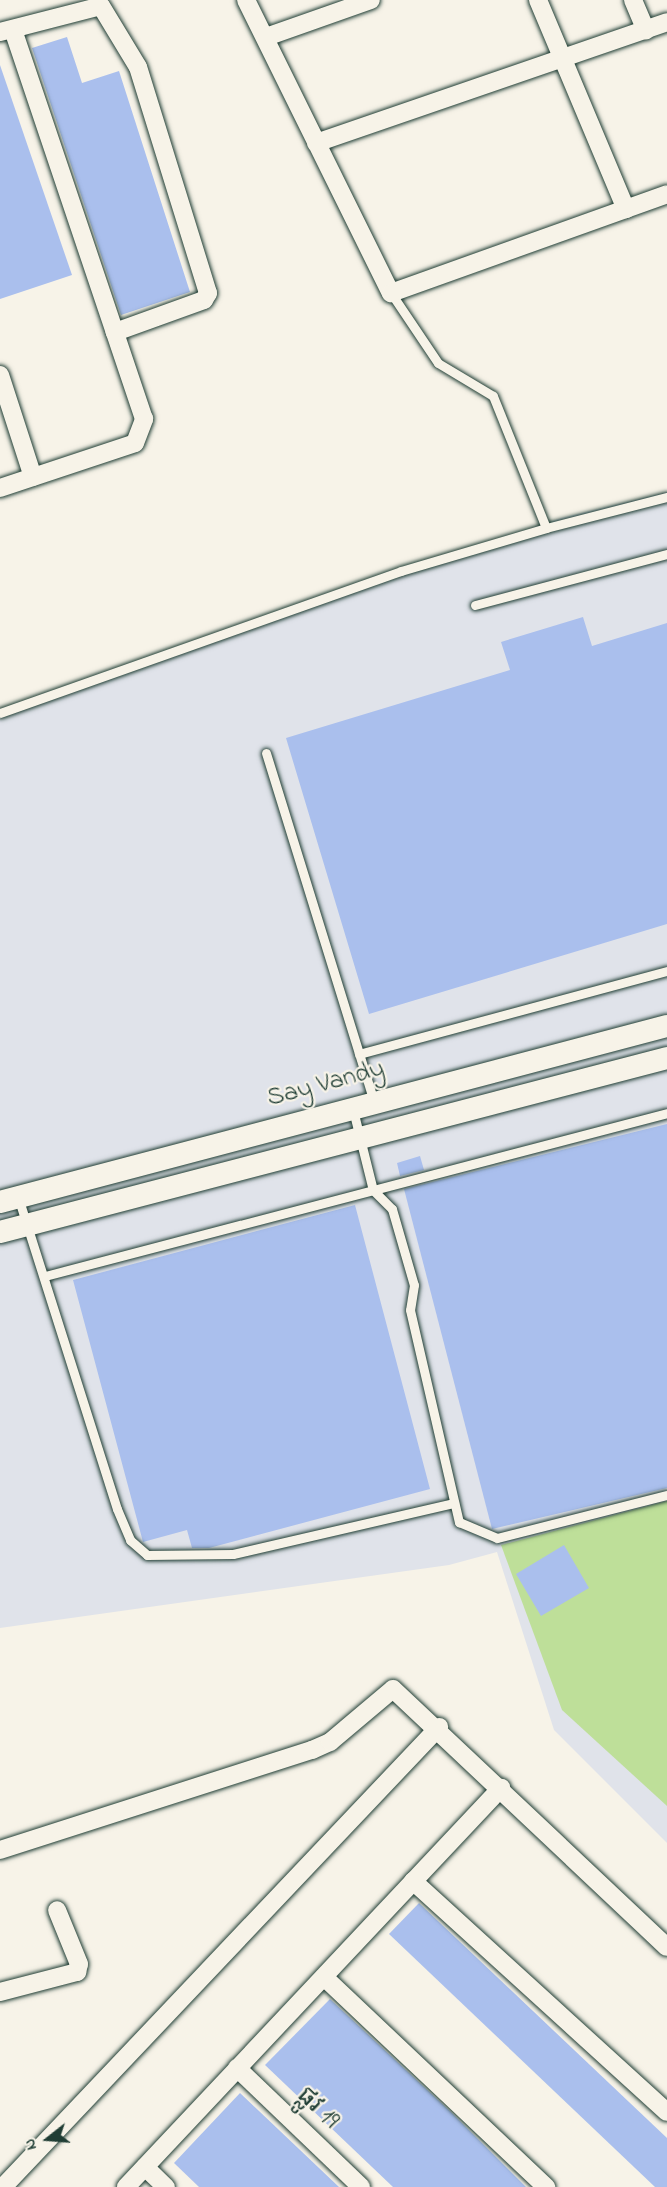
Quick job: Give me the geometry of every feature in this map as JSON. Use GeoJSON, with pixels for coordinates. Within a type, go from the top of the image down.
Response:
{"type":"FeatureCollection","features":[{"type":"Feature","properties":{"kind":"street"},"geometry":{"type":"LineString","coordinates":[[246,0],[391,293],[667,194]]}},
{"type":"Feature","properties":{"kind":"street"},"geometry":{"type":"LineString","coordinates":[[266,37],[371,0]]}},
{"type":"Feature","properties":{"kind":"street"},"geometry":{"type":"LineString","coordinates":[[538,0],[626,209]]}},
{"type":"Feature","properties":{"kind":"street"},"geometry":{"type":"LineString","coordinates":[[633,0],[646,30]]}},
{"type":"Feature","properties":{"kind":"street"},"geometry":{"type":"LineString","coordinates":[[0,488],[135,443],[142,435],[144,420],[116,332],[7,31],[108,3],[138,67],[208,284],[204,300],[116,332]]}},
{"type":"Feature","properties":{"kind":"street"},"geometry":{"type":"LineString","coordinates":[[316,143],[667,22]]}},
{"type":"Feature","properties":{"kind":"street"},"geometry":{"type":"LineString","coordinates":[[0,375],[33,477]]}},
{"type":"Feature","properties":{"kind":"street","name":"Say Vandy"},"geometry":{"type":"LineString","coordinates":[[9,1200],[667,1026]]}},
{"type":"Feature","properties":{"kind":"street"},"geometry":{"type":"LineString","coordinates":[[0,1232],[667,1058]]}},
{"type":"Feature","properties":{"kind":"street"},"geometry":{"type":"LineString","coordinates":[[0,1850],[312,1750],[347,1729],[385,1690],[404,1693],[667,1947]]}},
{"type":"Feature","properties":{"kind":"street"},"geometry":{"type":"LineString","coordinates":[[3,2187],[439,1727]]}},
{"type":"Feature","properties":{"kind":"street"},"geometry":{"type":"LineString","coordinates":[[126,2187],[501,1788]]}},
{"type":"Feature","properties":{"kind":"street"},"geometry":{"type":"LineString","coordinates":[[413,1881],[667,2112]]}},
{"type":"Feature","properties":{"kind":"street"},"geometry":{"type":"LineString","coordinates":[[0,1992],[77,1972],[79,1964],[57,1910]]}},
{"type":"Feature","properties":{"kind":"street"},"geometry":{"type":"LineString","coordinates":[[324,1977],[546,2187]]}},
{"type":"Feature","properties":{"kind":"street","name":"ផ្លូវ 19"},"geometry":{"type":"LineString","coordinates":[[237,2068],[361,2187]]}},
{"type":"Feature","properties":{"kind":"street"},"geometry":{"type":"LineString","coordinates":[[145,2167],[166,2187]]}},
{"type":"Feature","properties":{"kind":"lane"},"geometry":{"type":"LineString","coordinates":[[391,293],[438,363],[493,396],[546,528]]}},
{"type":"Feature","properties":{"kind":"lane"},"geometry":{"type":"LineString","coordinates":[[0,713],[401,571],[546,528],[667,497]]}},
{"type":"Feature","properties":{"kind":"lane"},"geometry":{"type":"LineString","coordinates":[[475,605],[667,554]]}},
{"type":"Feature","properties":{"kind":"lane"},"geometry":{"type":"LineString","coordinates":[[267,753],[359,1054],[363,1105],[360,1139],[373,1190],[392,1209],[414,1285],[410,1310],[459,1522],[497,1538],[667,1495]]}},
{"type":"Feature","properties":{"kind":"lane"},"geometry":{"type":"LineString","coordinates":[[359,1054],[667,972]]}},
{"type":"Feature","properties":{"kind":"lane"},"geometry":{"type":"LineString","coordinates":[[45,1276],[667,1113]]}},
{"type":"Feature","properties":{"kind":"lane"},"geometry":{"type":"LineString","coordinates":[[9,1200],[26,1225],[45,1276],[117,1509],[130,1540],[147,1555],[234,1554],[454,1503]]}},
{"type":"Feature","properties":{"kind":"shaded area"},"geometry":{"type":"Polygon","coordinates":[[[667,492],[667,1843],[554,1730],[497,1552],[449,1565],[0,1628],[0,713],[561,518],[667,492]]]}},
{"type":"Feature","properties":{"kind":"green space"},"geometry":{"type":"Polygon","coordinates":[[[667,1501],[667,1806],[562,1710],[501,1545],[667,1501]]]}},
{"type":"Feature","properties":{"kind":"building"},"geometry":{"type":"Polygon","coordinates":[[[67,37],[82,83],[119,71],[190,292],[121,315],[32,48],[67,37]]]}},
{"type":"Feature","properties":{"kind":"building"},"geometry":{"type":"Polygon","coordinates":[[[0,65],[72,275],[0,299],[0,65]]]}},
{"type":"Feature","properties":{"kind":"building"},"geometry":{"type":"Polygon","coordinates":[[[583,617],[592,646],[667,623],[667,924],[369,1014],[286,738],[510,670],[501,642],[583,617]]]}},
{"type":"Feature","properties":{"kind":"building"},"geometry":{"type":"Polygon","coordinates":[[[667,1124],[667,1488],[492,1529],[404,1189],[667,1124]]]}},
{"type":"Feature","properties":{"kind":"building"},"geometry":{"type":"Polygon","coordinates":[[[420,1156],[424,1170],[400,1176],[397,1163],[420,1156]]]}},
{"type":"Feature","properties":{"kind":"building"},"geometry":{"type":"Polygon","coordinates":[[[355,1205],[430,1489],[209,1548],[192,1548],[187,1530],[143,1542],[73,1280],[355,1205]]]}},
{"type":"Feature","properties":{"kind":"building"},"geometry":{"type":"Polygon","coordinates":[[[564,1545],[589,1588],[541,1616],[516,1574],[564,1545]]]}},
{"type":"Feature","properties":{"kind":"building"},"geometry":{"type":"Polygon","coordinates":[[[419,1903],[667,2138],[667,2187],[655,2187],[389,1934],[419,1903]]]}},
{"type":"Feature","properties":{"kind":"building"},"geometry":{"type":"Polygon","coordinates":[[[330,1999],[451,2112],[526,2187],[393,2187],[265,2065],[330,1999]]]}},
{"type":"Feature","properties":{"kind":"building"},"geometry":{"type":"Polygon","coordinates":[[[240,2093],[339,2187],[199,2187],[174,2163],[240,2093]]]}}]}
